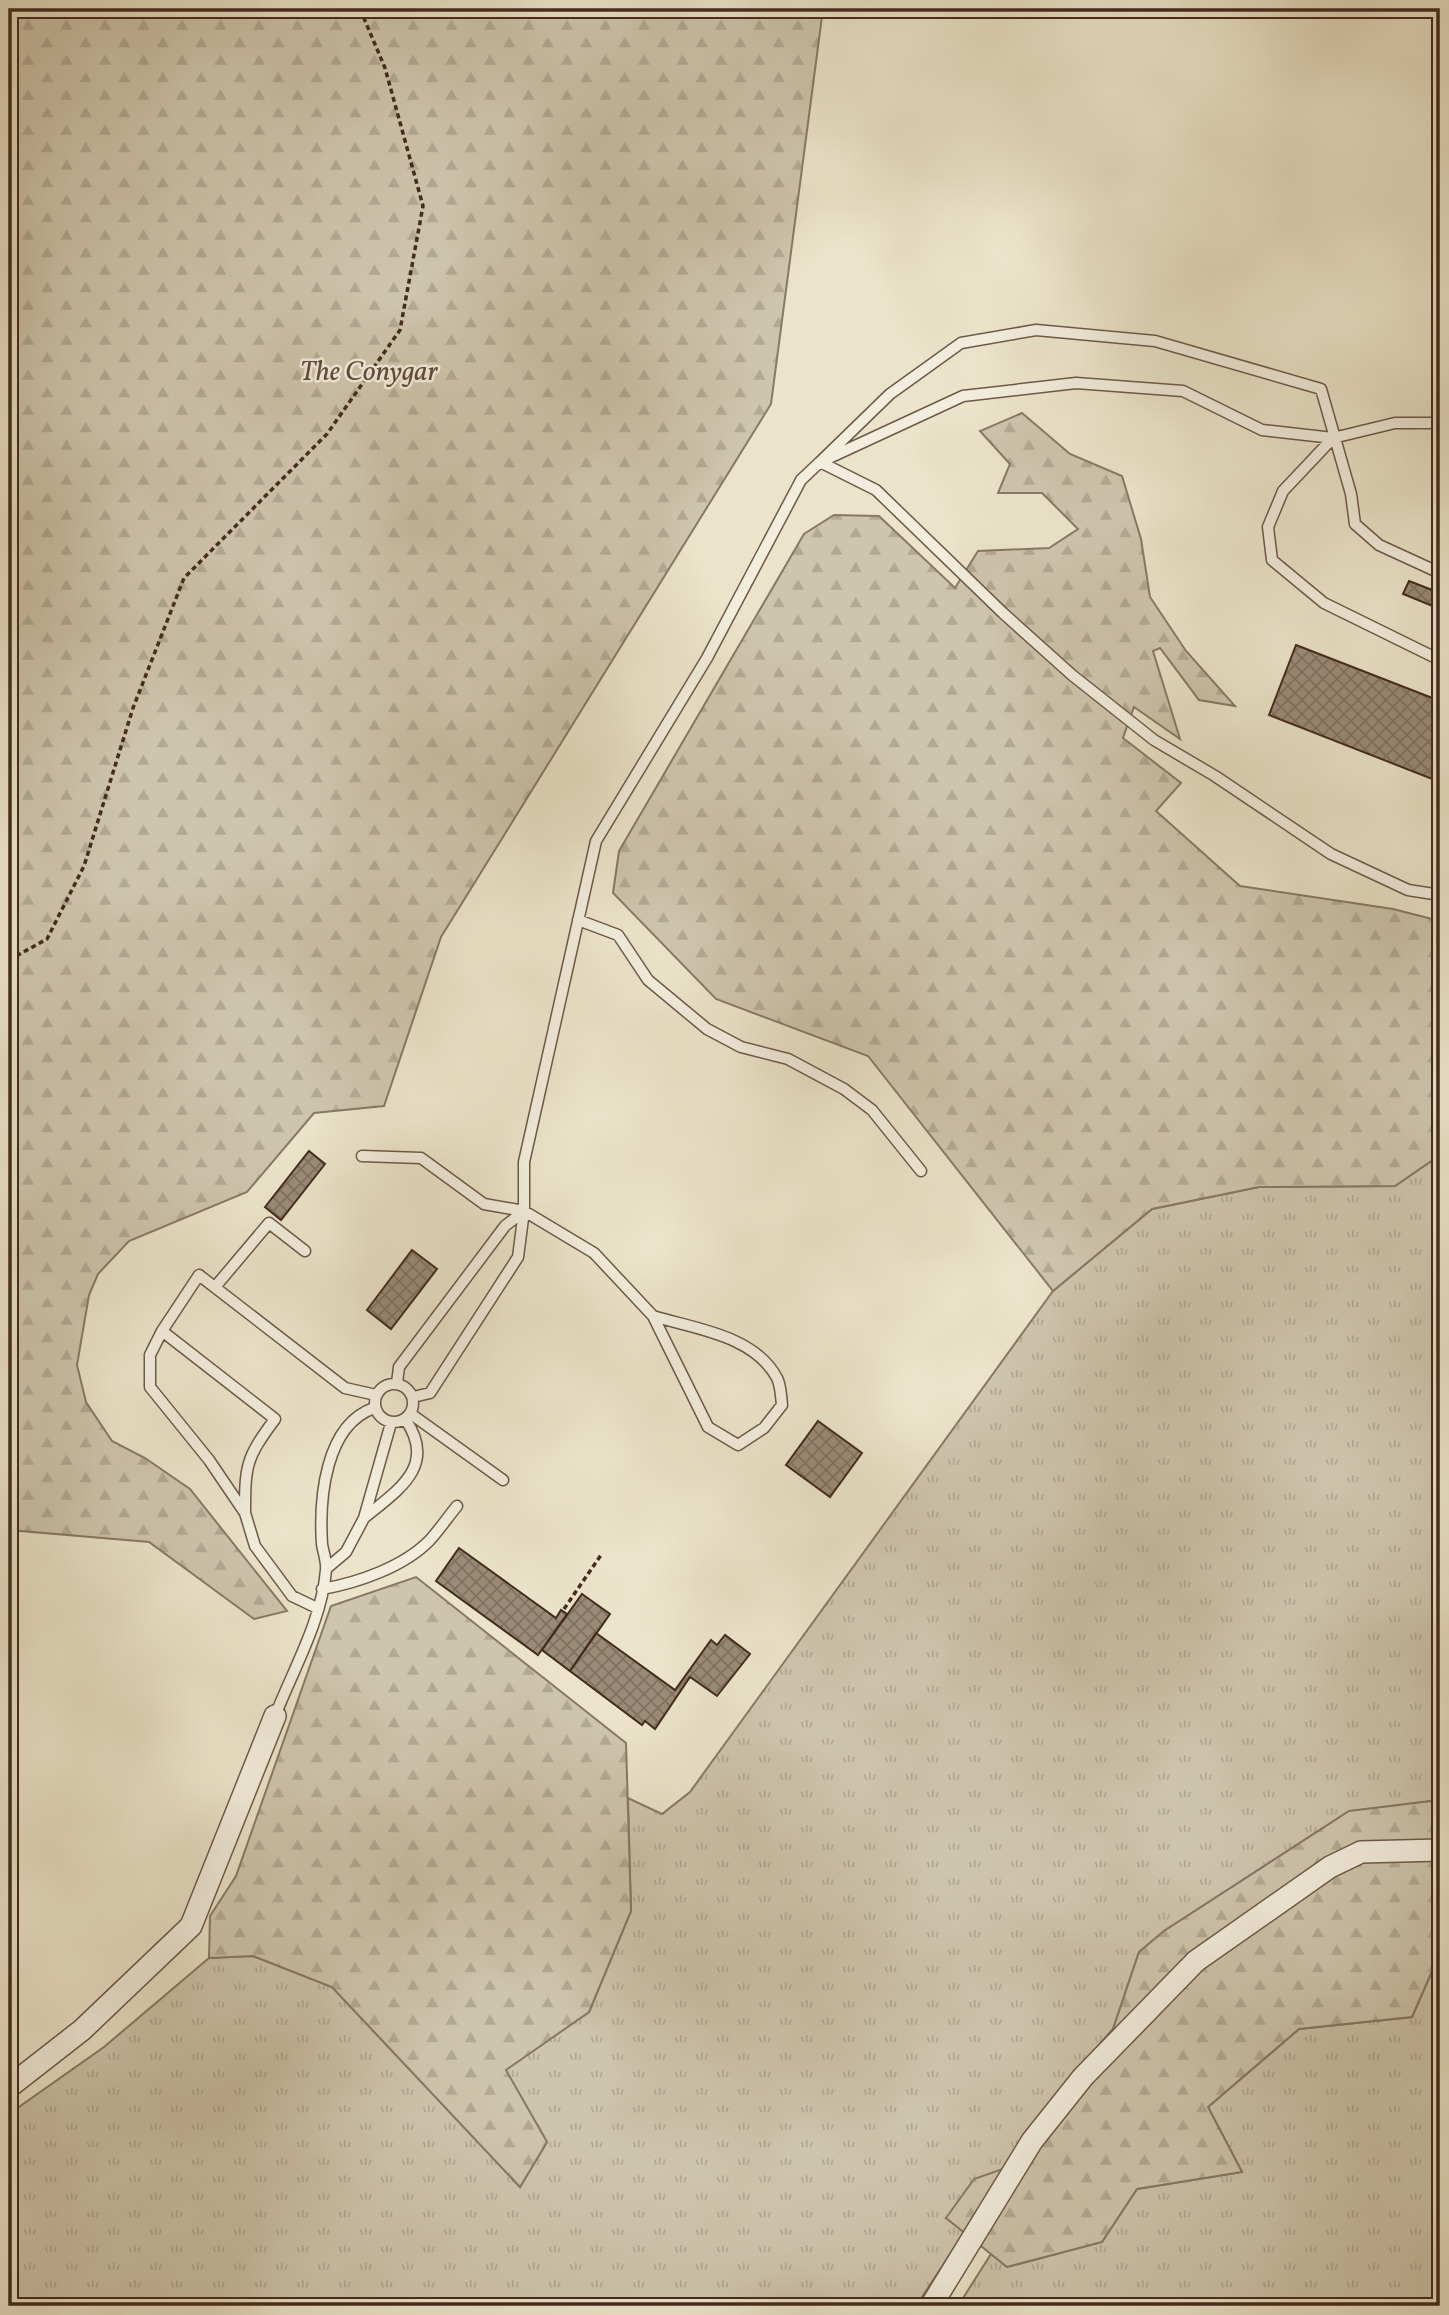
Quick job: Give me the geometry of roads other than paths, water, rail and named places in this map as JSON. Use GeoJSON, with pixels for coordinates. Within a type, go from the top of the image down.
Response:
{"type":"FeatureCollection","features":[{"type":"Feature","properties":{"kind":"street"},"geometry":{"type":"LineString","coordinates":[[9,2087],[82,2030],[191,1926],[275,1716]]}},
{"type":"Feature","properties":{"kind":"street"},"geometry":{"type":"LineString","coordinates":[[930,2306],[1032,2141],[1083,2077],[1196,1961],[1330,1867],[1362,1852],[1440,1850]]}},
{"type":"Feature","properties":{"kind":"lane"},"geometry":{"type":"LineString","coordinates":[[413,1397],[430,1393],[518,1257],[524,1211],[524,1162],[596,841],[707,658],[801,480],[890,394],[961,343],[1036,330],[1155,341],[1321,389],[1351,494],[1355,524],[1379,545],[1440,573]]}},
{"type":"Feature","properties":{"kind":"lane"},"geometry":{"type":"LineString","coordinates":[[820,462],[963,396],[1076,383],[1184,391],[1262,430],[1333,438],[1395,423],[1440,423]]}},
{"type":"Feature","properties":{"kind":"lane"},"geometry":{"type":"LineString","coordinates":[[1333,438],[1283,491],[1268,527],[1272,560],[1324,603],[1440,660]]}},
{"type":"Feature","properties":{"kind":"lane"},"geometry":{"type":"LineString","coordinates":[[820,462],[876,490],[1013,622],[1072,675],[1154,740],[1215,776],[1331,854],[1408,890],[1440,895]]}},
{"type":"Feature","properties":{"kind":"lane"},"geometry":{"type":"LineString","coordinates":[[578,920],[618,935],[648,980],[707,1029],[741,1047],[788,1059],[844,1088],[872,1110],[921,1171]]}},
{"type":"Feature","properties":{"kind":"lane"},"geometry":{"type":"LineString","coordinates":[[362,1156],[421,1158],[484,1203],[524,1211],[594,1253],[653,1316],[708,1427],[738,1445],[764,1428],[782,1405],[778,1380],[762,1358],[740,1342],[653,1316]]}},
{"type":"Feature","properties":{"kind":"lane"},"geometry":{"type":"LineString","coordinates":[[397,1383],[398,1367],[505,1226],[524,1211]]}},
{"type":"Feature","properties":{"kind":"lane"},"geometry":{"type":"LineString","coordinates":[[215,1287],[269,1223],[305,1251]]}},
{"type":"Feature","properties":{"kind":"lane"},"geometry":{"type":"LineString","coordinates":[[245,1513],[209,1460],[150,1387],[149,1355],[198,1275],[345,1388],[376,1395]]}},
{"type":"Feature","properties":{"kind":"lane"},"geometry":{"type":"LineString","coordinates":[[162,1331],[275,1419],[250,1452],[245,1471],[245,1513],[255,1546],[292,1596],[317,1608]]}},
{"type":"Feature","properties":{"kind":"lane"},"geometry":{"type":"LineString","coordinates":[[363,1518],[397,1491],[417,1464],[420,1449],[408,1417],[413,1397],[407,1388],[397,1383],[384,1386],[376,1395],[374,1408],[380,1418],[391,1423],[408,1417]]}},
{"type":"Feature","properties":{"kind":"lane"},"geometry":{"type":"LineString","coordinates":[[275,1716],[317,1608],[327,1568],[322,1524],[326,1478],[339,1440],[351,1421],[374,1408]]}},
{"type":"Feature","properties":{"kind":"lane"},"geometry":{"type":"LineString","coordinates":[[408,1417],[503,1480]]}},
{"type":"Feature","properties":{"kind":"lane"},"geometry":{"type":"LineString","coordinates":[[327,1568],[346,1552],[363,1518],[391,1423]]}},
{"type":"Feature","properties":{"kind":"lane"},"geometry":{"type":"LineString","coordinates":[[322,1589],[345,1585],[403,1560],[428,1542],[457,1506]]}},
{"type":"Feature","properties":{"kind":"park label","name":"The Conygar"},"geometry":{"type":"Point","coordinates":[369,370]}}]}
